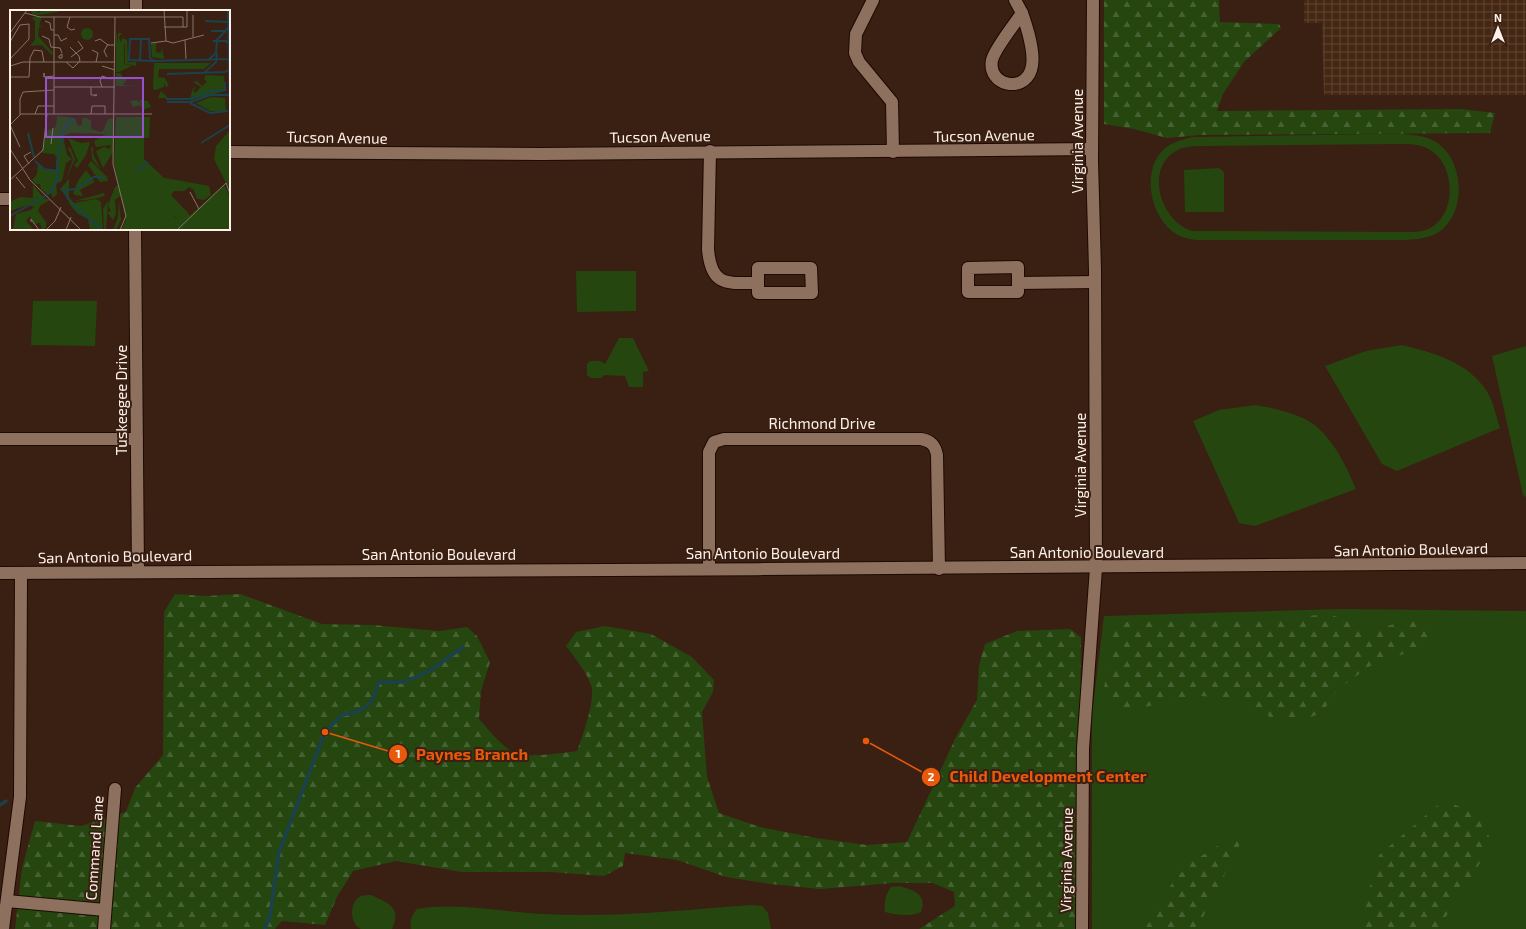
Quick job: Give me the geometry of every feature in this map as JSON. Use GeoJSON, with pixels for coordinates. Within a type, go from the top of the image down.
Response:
{"type":"FeatureCollection","features":[{"type":"Feature","properties":{"kind":"street"},"geometry":{"type":"LineString","coordinates":[[873,0],[856,34],[854,53],[859,62],[892,102],[893,152]]}},
{"type":"Feature","properties":{"kind":"street"},"geometry":{"type":"LineString","coordinates":[[1015,0],[1022,13],[1029,35],[1032,67],[1025,80],[1015,84],[1008,84],[1002,82],[994,73],[992,59],[1022,13]]}},
{"type":"Feature","properties":{"kind":"street","name":"Virginia Avenue"},"geometry":{"type":"LineString","coordinates":[[1082,929],[1083,748],[1096,568],[1095,282],[1092,149],[1093,0]]}},
{"type":"Feature","properties":{"kind":"street","name":"Tucson Avenue"},"geometry":{"type":"LineString","coordinates":[[230,152],[541,154],[1092,149]]}},
{"type":"Feature","properties":{"kind":"street"},"geometry":{"type":"LineString","coordinates":[[710,152],[708,249],[711,270],[717,277],[727,282],[758,283]]}},
{"type":"Feature","properties":{"kind":"street","name":"Tuskeegee Drive"},"geometry":{"type":"LineString","coordinates":[[135,230],[138,571]]}},
{"type":"Feature","properties":{"kind":"street"},"geometry":{"type":"LineString","coordinates":[[758,268],[811,268],[812,293],[758,293],[758,283],[758,268]]}},
{"type":"Feature","properties":{"kind":"street"},"geometry":{"type":"LineString","coordinates":[[1018,283],[1095,282]]}},
{"type":"Feature","properties":{"kind":"street"},"geometry":{"type":"LineString","coordinates":[[0,439],[137,439]]}},
{"type":"Feature","properties":{"kind":"street","name":"Richmond Drive"},"geometry":{"type":"LineString","coordinates":[[709,569],[709,452],[714,442],[724,439],[921,439],[930,442],[936,450],[937,455],[939,568]]}},
{"type":"Feature","properties":{"kind":"street","name":"San Antonio Boulevard"},"geometry":{"type":"LineString","coordinates":[[0,573],[138,571],[1096,568],[1526,564]]}},
{"type":"Feature","properties":{"kind":"street"},"geometry":{"type":"LineString","coordinates":[[3,929],[20,797],[21,573]]}},
{"type":"Feature","properties":{"kind":"street","name":"Command Lane"},"geometry":{"type":"LineString","coordinates":[[104,929],[115,788]]}},
{"type":"Feature","properties":{"kind":"street","name":"Command Lane"},"geometry":{"type":"LineString","coordinates":[[6,901],[105,910]]}},
{"type":"Feature","properties":{"kind":"shaded area"},"geometry":{"type":"Polygon","coordinates":[[[1304,0],[1526,0],[1526,95],[1324,95],[1322,23],[1304,23],[1304,0]]]}},
{"type":"Feature","properties":{"kind":"green space"},"geometry":{"type":"Polygon","coordinates":[[[1104,0],[1219,0],[1220,22],[1279,24],[1281,28],[1244,62],[1223,94],[1217,111],[1461,109],[1495,113],[1490,133],[1200,135],[1167,138],[1134,129],[1104,124],[1104,0]]]}},
{"type":"Feature","properties":{"kind":"green space"},"geometry":{"type":"Polygon","coordinates":[[[1406,134],[1422,137],[1436,142],[1445,150],[1452,160],[1459,184],[1456,209],[1451,220],[1439,232],[1425,238],[1416,239],[1196,240],[1187,238],[1173,232],[1159,215],[1151,192],[1151,180],[1152,169],[1157,158],[1164,149],[1181,140],[1192,137],[1406,134]],[[1407,144],[1186,147],[1179,149],[1166,159],[1161,170],[1159,182],[1160,194],[1172,217],[1181,226],[1192,231],[1423,231],[1437,223],[1444,214],[1448,204],[1450,192],[1449,181],[1441,160],[1433,152],[1423,146],[1407,144]]]}},
{"type":"Feature","properties":{"kind":"green space"},"geometry":{"type":"Polygon","coordinates":[[[1219,168],[1224,172],[1224,212],[1185,212],[1184,170],[1219,168]]]}},
{"type":"Feature","properties":{"kind":"green space"},"geometry":{"type":"Polygon","coordinates":[[[576,271],[636,271],[636,311],[577,312],[576,271]]]}},
{"type":"Feature","properties":{"kind":"green space"},"geometry":{"type":"Polygon","coordinates":[[[33,301],[97,301],[95,346],[31,345],[33,301]]]}},
{"type":"Feature","properties":{"kind":"green space"},"geometry":{"type":"Polygon","coordinates":[[[619,338],[633,338],[649,371],[643,372],[643,387],[629,387],[625,376],[604,375],[601,378],[591,378],[587,375],[587,364],[590,361],[600,361],[605,364],[619,338]]]}},
{"type":"Feature","properties":{"kind":"green space"},"geometry":{"type":"Polygon","coordinates":[[[1402,345],[1437,355],[1459,365],[1469,372],[1486,390],[1500,428],[1397,471],[1382,464],[1325,366],[1366,351],[1402,345]]]}},
{"type":"Feature","properties":{"kind":"green space"},"geometry":{"type":"Polygon","coordinates":[[[1526,346],[1526,497],[1523,495],[1492,356],[1526,346]]]}},
{"type":"Feature","properties":{"kind":"green space"},"geometry":{"type":"Polygon","coordinates":[[[1256,405],[1279,410],[1296,416],[1317,427],[1335,448],[1356,489],[1255,526],[1239,523],[1193,421],[1219,410],[1256,405]]]}},
{"type":"Feature","properties":{"kind":"green space"},"geometry":{"type":"Polygon","coordinates":[[[175,594],[206,596],[240,594],[322,624],[373,625],[439,631],[467,627],[477,636],[490,662],[481,691],[479,719],[496,738],[510,750],[515,753],[527,755],[545,755],[577,751],[588,718],[592,691],[586,675],[566,646],[576,632],[605,626],[651,634],[692,657],[714,680],[713,692],[702,712],[707,777],[719,813],[760,827],[816,838],[867,845],[907,842],[956,737],[977,700],[979,665],[985,644],[1017,631],[1070,629],[1081,637],[1078,929],[919,929],[955,906],[954,892],[933,883],[893,883],[820,889],[771,884],[726,877],[677,860],[625,853],[623,866],[604,876],[550,872],[462,872],[396,861],[353,871],[337,897],[325,925],[282,921],[275,929],[15,929],[22,868],[35,821],[81,826],[126,812],[135,788],[163,755],[164,612],[175,594]]]}},
{"type":"Feature","properties":{"kind":"green space"},"geometry":{"type":"Polygon","coordinates":[[[1340,609],[1526,611],[1526,929],[1092,929],[1092,714],[1104,616],[1340,609]]]}},
{"type":"Feature","properties":{"kind":"green space"},"geometry":{"type":"Polygon","coordinates":[[[1329,614],[1375,630],[1412,618],[1427,628],[1432,644],[1370,666],[1337,690],[1322,713],[1290,724],[1270,717],[1245,700],[1201,696],[1144,707],[1121,716],[1103,693],[1109,661],[1110,623],[1193,618],[1272,619],[1329,614]]]}},
{"type":"Feature","properties":{"kind":"green space"},"geometry":{"type":"Polygon","coordinates":[[[1445,799],[1482,819],[1492,844],[1438,929],[1358,929],[1379,855],[1445,799]]]}},
{"type":"Feature","properties":{"kind":"green space"},"geometry":{"type":"Polygon","coordinates":[[[1240,832],[1240,844],[1197,929],[1145,929],[1174,880],[1193,861],[1240,832]]]}},
{"type":"Feature","properties":{"kind":"green space"},"geometry":{"type":"Polygon","coordinates":[[[899,886],[914,891],[921,897],[923,906],[921,912],[913,915],[903,915],[885,912],[885,899],[887,893],[891,887],[899,886]]]}},
{"type":"Feature","properties":{"kind":"green space"},"geometry":{"type":"Polygon","coordinates":[[[371,895],[392,907],[395,922],[392,929],[361,929],[354,922],[352,912],[354,903],[361,896],[371,895]]]}},
{"type":"Feature","properties":{"kind":"green space"},"geometry":{"type":"Polygon","coordinates":[[[751,905],[762,906],[768,913],[771,929],[411,929],[410,926],[411,919],[417,909],[433,907],[465,907],[544,914],[596,915],[648,913],[751,905]]]}},
{"type":"Feature","properties":{"kind":"waterway"},"geometry":{"type":"LineString","coordinates":[[265,929],[270,916],[279,852],[325,732],[342,715],[360,711],[372,701],[379,682],[405,682],[431,670],[463,647]]}},
{"type":"Feature","properties":{"kind":"waterway"},"geometry":{"type":"LineString","coordinates":[[0,805],[6,801]]}},
{"type":"Feature","properties":{"kind":"place","name":"Paynes Branch"},"geometry":{"type":"Point","coordinates":[325,732]}},
{"type":"Feature","properties":{"kind":"place","name":"Child Development Center"},"geometry":{"type":"Point","coordinates":[866,741]}}]}
